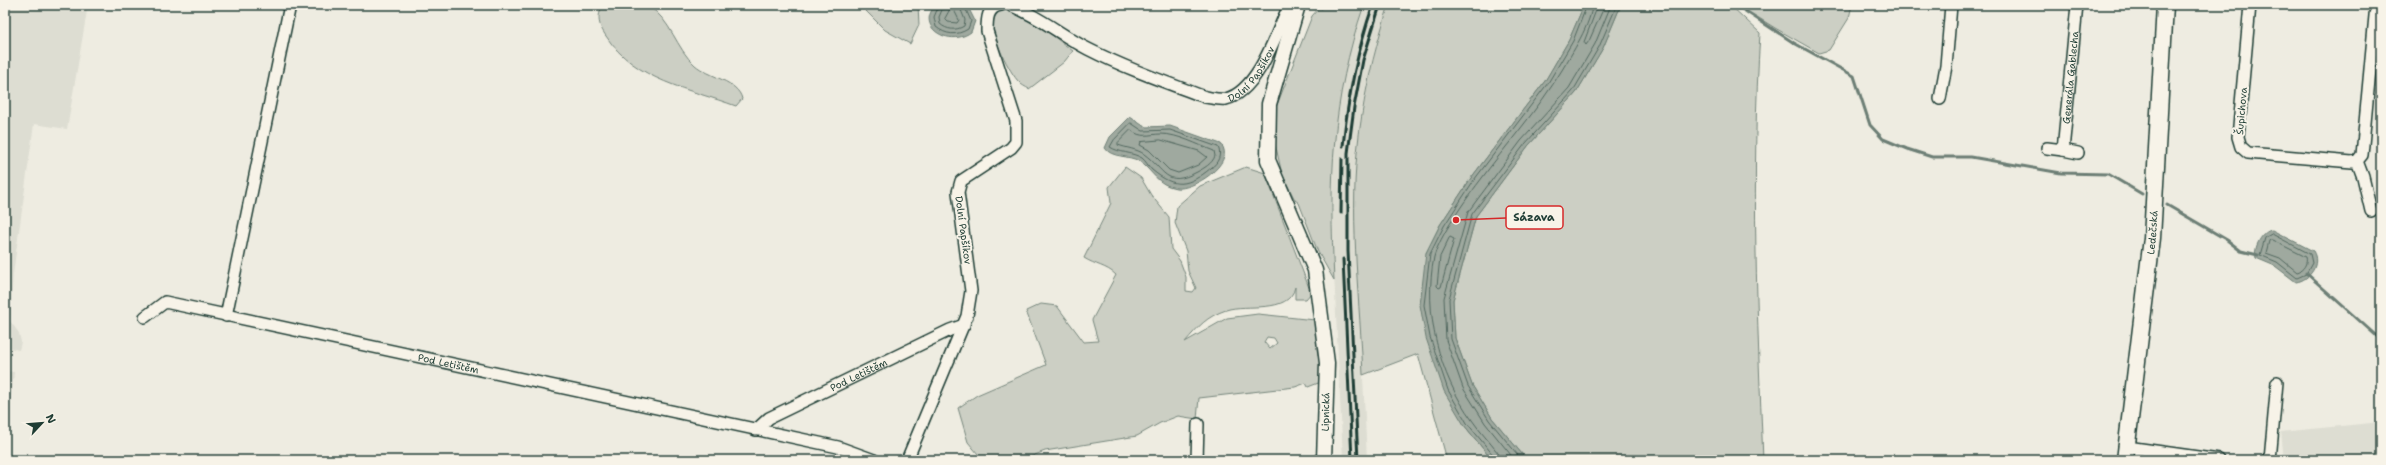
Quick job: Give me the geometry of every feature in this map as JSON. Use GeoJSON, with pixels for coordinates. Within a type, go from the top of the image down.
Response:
{"type":"FeatureCollection","features":[{"type":"Feature","properties":{"kind":"main road","name":"Ledečská"},"geometry":{"type":"LineString","coordinates":[[2126,454],[2152,238],[2165,5]]}},
{"type":"Feature","properties":{"kind":"street"},"geometry":{"type":"LineString","coordinates":[[226,316],[290,5]]}},
{"type":"Feature","properties":{"kind":"street","name":"Dolní Papšíkov"},"geometry":{"type":"LineString","coordinates":[[907,460],[964,325],[971,291],[958,192],[961,181],[1011,148],[1016,142],[1016,121],[987,31],[987,16],[996,6],[1001,5]]}},
{"type":"Feature","properties":{"kind":"street","name":"Dolní Papšíkov"},"geometry":{"type":"LineString","coordinates":[[1010,5],[1048,22],[1087,48],[1123,66],[1205,97],[1219,99],[1227,99],[1248,85],[1266,56],[1288,8],[1292,5]]}},
{"type":"Feature","properties":{"kind":"street","name":"Lipnická"},"geometry":{"type":"LineString","coordinates":[[1298,5],[1269,104],[1268,160],[1315,270],[1327,363],[1324,460]]}},
{"type":"Feature","properties":{"kind":"street"},"geometry":{"type":"LineString","coordinates":[[1940,99],[1946,66],[1951,5]]}},
{"type":"Feature","properties":{"kind":"street","name":"Generála Gablecha"},"geometry":{"type":"LineString","coordinates":[[2063,150],[2077,5]]}},
{"type":"Feature","properties":{"kind":"street","name":"Šupichova"},"geometry":{"type":"LineString","coordinates":[[2250,5],[2238,137],[2241,147],[2248,153],[2357,161]]}},
{"type":"Feature","properties":{"kind":"street"},"geometry":{"type":"LineString","coordinates":[[2371,211],[2357,161],[2362,155],[2376,5]]}},
{"type":"Feature","properties":{"kind":"street"},"geometry":{"type":"LineString","coordinates":[[2047,148],[2078,153]]}},
{"type":"Feature","properties":{"kind":"street","name":"Pod Letištěm"},"geometry":{"type":"LineString","coordinates":[[145,317],[165,302],[838,448],[874,460]]}},
{"type":"Feature","properties":{"kind":"street","name":"Pod Letištěm"},"geometry":{"type":"LineString","coordinates":[[756,430],[770,418],[943,333],[964,325]]}},
{"type":"Feature","properties":{"kind":"street"},"geometry":{"type":"LineString","coordinates":[[2270,460],[2277,382]]}},
{"type":"Feature","properties":{"kind":"street"},"geometry":{"type":"LineString","coordinates":[[1198,424],[1198,460]]}},
{"type":"Feature","properties":{"kind":"street"},"geometry":{"type":"LineString","coordinates":[[2126,454],[2219,460]]}},
{"type":"Feature","properties":{"kind":"shaded area"},"geometry":{"type":"Polygon","coordinates":[[[633,4],[648,6],[662,18],[683,51],[695,65],[729,83],[735,88],[742,99],[736,106],[665,82],[632,64],[618,51],[602,29],[599,17],[603,5],[633,4]]]}},
{"type":"Feature","properties":{"kind":"shaded area"},"geometry":{"type":"Polygon","coordinates":[[[5,5],[88,5],[67,129],[34,124],[13,274],[10,321],[19,333],[21,342],[19,350],[5,347],[5,5]]]}},
{"type":"Feature","properties":{"kind":"shaded area"},"geometry":{"type":"Polygon","coordinates":[[[860,5],[918,5],[919,25],[910,44],[885,30],[860,5]]]}},
{"type":"Feature","properties":{"kind":"shaded area"},"geometry":{"type":"Polygon","coordinates":[[[1325,5],[1364,5],[1353,40],[1345,74],[1335,141],[1332,208],[1334,280],[1318,252],[1299,203],[1295,200],[1282,174],[1273,134],[1275,110],[1312,16],[1319,8],[1322,9],[1325,5]]]}},
{"type":"Feature","properties":{"kind":"shaded area"},"geometry":{"type":"Polygon","coordinates":[[[1364,5],[1389,5],[1372,62],[1362,109],[1357,154],[1357,251],[1367,460],[1343,460],[1333,252],[1332,152],[1338,105],[1348,56],[1364,5]]]}},
{"type":"Feature","properties":{"kind":"shaded area"},"geometry":{"type":"Polygon","coordinates":[[[1389,5],[1584,5],[1569,40],[1545,81],[1471,178],[1440,225],[1426,253],[1464,425],[1492,460],[1447,460],[1418,354],[1363,375],[1356,264],[1355,180],[1362,115],[1369,78],[1389,5]]]}},
{"type":"Feature","properties":{"kind":"shaded area"},"geometry":{"type":"Polygon","coordinates":[[[1621,5],[1730,5],[1760,33],[1757,86],[1755,193],[1757,300],[1763,460],[1527,460],[1492,418],[1472,385],[1455,338],[1453,300],[1476,216],[1528,146],[1576,93],[1603,48],[1621,5]]]}},
{"type":"Feature","properties":{"kind":"shaded area"},"geometry":{"type":"Polygon","coordinates":[[[1738,5],[1852,5],[1849,18],[1829,50],[1819,53],[1738,5]]]}},
{"type":"Feature","properties":{"kind":"shaded area"},"geometry":{"type":"Polygon","coordinates":[[[1006,8],[1036,23],[1073,51],[1064,62],[1029,89],[1020,83],[1011,71],[998,45],[993,29],[994,18],[999,12],[1006,8]]]}},
{"type":"Feature","properties":{"kind":"shaded area"},"geometry":{"type":"Polygon","coordinates":[[[1125,167],[1141,178],[1151,195],[1169,217],[1171,249],[1180,261],[1186,277],[1186,291],[1193,292],[1196,288],[1188,271],[1186,251],[1175,223],[1177,206],[1200,186],[1246,167],[1265,173],[1311,293],[1306,299],[1295,299],[1295,287],[1291,296],[1276,305],[1226,310],[1203,323],[1185,342],[1227,318],[1258,314],[1315,320],[1320,336],[1321,382],[1308,387],[1306,383],[1295,387],[1199,398],[1197,419],[1178,416],[1160,423],[1137,436],[1045,451],[1022,460],[983,460],[968,442],[958,408],[977,395],[1046,365],[1026,311],[1041,304],[1057,306],[1084,342],[1098,341],[1092,320],[1116,275],[1084,258],[1111,203],[1109,187],[1125,167]],[[1267,337],[1264,342],[1270,349],[1277,343],[1274,338],[1267,337]]]}},
{"type":"Feature","properties":{"kind":"shaded area"},"geometry":{"type":"Polygon","coordinates":[[[5,371],[14,372],[6,439],[5,439],[5,371]]]}},
{"type":"Feature","properties":{"kind":"shaded area"},"geometry":{"type":"Polygon","coordinates":[[[2381,422],[2381,460],[2284,460],[2281,432],[2381,422]]]}},
{"type":"Feature","properties":{"kind":"water"},"geometry":{"type":"Polygon","coordinates":[[[936,5],[967,5],[975,21],[971,32],[954,38],[937,33],[929,21],[930,13],[936,5]]]}},
{"type":"Feature","properties":{"kind":"water"},"geometry":{"type":"Polygon","coordinates":[[[1584,5],[1621,5],[1603,48],[1576,93],[1528,146],[1476,216],[1453,300],[1455,338],[1472,385],[1492,418],[1527,460],[1492,460],[1464,425],[1444,391],[1426,338],[1420,305],[1426,253],[1440,225],[1471,178],[1545,81],[1569,40],[1584,5]]]}},
{"type":"Feature","properties":{"kind":"water"},"geometry":{"type":"Polygon","coordinates":[[[1130,117],[1145,127],[1170,126],[1221,144],[1224,151],[1223,159],[1218,167],[1210,174],[1192,185],[1183,188],[1176,188],[1164,184],[1139,161],[1116,155],[1105,148],[1110,137],[1130,117]]]}},
{"type":"Feature","properties":{"kind":"water"},"geometry":{"type":"Polygon","coordinates":[[[2272,230],[2313,251],[2316,261],[2310,275],[2301,281],[2296,282],[2275,266],[2256,258],[2255,254],[2259,241],[2265,233],[2272,230]]]}},
{"type":"Feature","properties":{"kind":"waterway"},"geometry":{"type":"LineString","coordinates":[[1736,5],[1794,43],[1854,76],[1870,125],[1883,139],[1932,157],[1971,157],[2061,173],[2108,174],[2142,194]]}},
{"type":"Feature","properties":{"kind":"waterway"},"geometry":{"type":"LineString","coordinates":[[2167,205],[2227,240],[2241,251],[2258,255]]}},
{"type":"Feature","properties":{"kind":"waterway"},"geometry":{"type":"LineString","coordinates":[[2306,273],[2381,340]]}},
{"type":"Feature","properties":{"kind":"railway"},"geometry":{"type":"LineString","coordinates":[[1343,146],[1354,74],[1362,40],[1373,5]]}},
{"type":"Feature","properties":{"kind":"railway"},"geometry":{"type":"LineString","coordinates":[[1358,460],[1348,251],[1348,153],[1354,107],[1363,60],[1380,5]]}},
{"type":"Feature","properties":{"kind":"railway"},"geometry":{"type":"LineString","coordinates":[[1341,213],[1342,159]]}},
{"type":"Feature","properties":{"kind":"railway"},"geometry":{"type":"LineString","coordinates":[[1343,259],[1352,460]]}},
{"type":"Feature","properties":{"kind":"place","name":"Sázava"},"geometry":{"type":"Point","coordinates":[1456,220]}}]}
